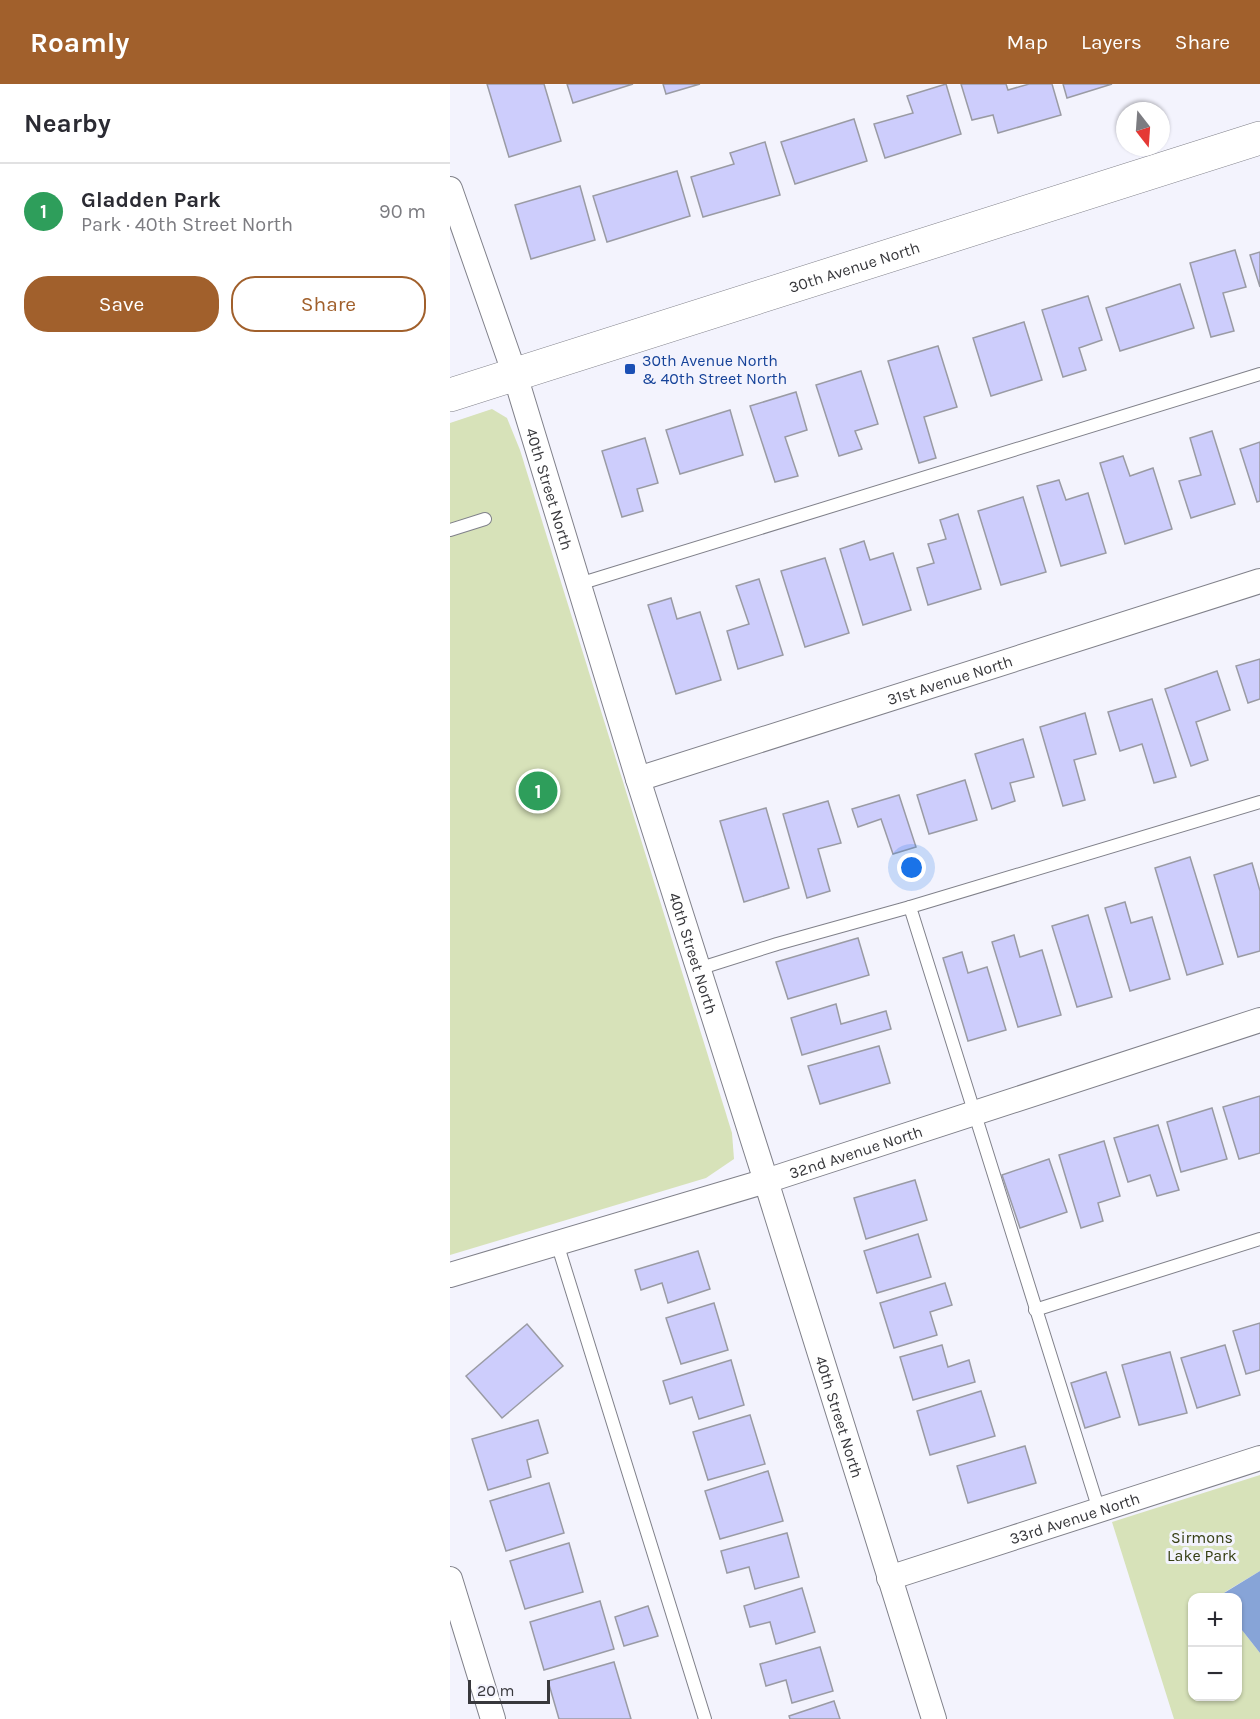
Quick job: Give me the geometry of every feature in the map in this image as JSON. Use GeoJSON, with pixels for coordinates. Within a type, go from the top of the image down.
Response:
{"type":"FeatureCollection","features":[{"type":"Feature","properties":{"kind":"street","name":"30th Avenue North"},"geometry":{"type":"LineString","coordinates":[[450,395],[1260,138]]}},
{"type":"Feature","properties":{"kind":"street","name":"40th Street North"},"geometry":{"type":"LineString","coordinates":[[450,189],[515,375],[638,779],[934,1719]]}},
{"type":"Feature","properties":{"kind":"street","name":"31st Avenue North"},"geometry":{"type":"LineString","coordinates":[[638,779],[1260,581]]}},
{"type":"Feature","properties":{"kind":"street","name":"32nd Avenue North"},"geometry":{"type":"LineString","coordinates":[[450,1275],[766,1181],[1260,1020]]}},
{"type":"Feature","properties":{"kind":"street","name":"33rd Avenue North"},"geometry":{"type":"LineString","coordinates":[[890,1578],[1260,1458]]}},
{"type":"Feature","properties":{"kind":"street"},"geometry":{"type":"LineString","coordinates":[[450,1579],[493,1719]]}},
{"type":"Feature","properties":{"kind":"lane"},"geometry":{"type":"LineString","coordinates":[[579,584],[1260,374]]}},
{"type":"Feature","properties":{"kind":"lane"},"geometry":{"type":"LineString","coordinates":[[450,530],[485,519]]}},
{"type":"Feature","properties":{"kind":"lane"},"geometry":{"type":"LineString","coordinates":[[699,969],[1260,802]]}},
{"type":"Feature","properties":{"kind":"lane"},"geometry":{"type":"LineString","coordinates":[[910,907],[1099,1510]]}},
{"type":"Feature","properties":{"kind":"lane"},"geometry":{"type":"LineString","coordinates":[[1035,1310],[1260,1239]]}},
{"type":"Feature","properties":{"kind":"lane"},"geometry":{"type":"LineString","coordinates":[[557,1243],[705,1719]]}},
{"type":"Feature","properties":{"kind":"green space"},"geometry":{"type":"Polygon","coordinates":[[[492,409],[507,418],[520,450],[732,1133],[734,1159],[706,1178],[450,1255],[450,423],[492,409]]]}},
{"type":"Feature","properties":{"kind":"green space","name":"Sirmons Lake Park"},"geometry":{"type":"Polygon","coordinates":[[[1260,1475],[1260,1571],[1225,1593],[1188,1593],[1188,1701],[1242,1701],[1242,1630],[1260,1653],[1260,1719],[1174,1719],[1112,1522],[1260,1475]]]}},
{"type":"Feature","properties":{"kind":"water"},"geometry":{"type":"Polygon","coordinates":[[[1260,1571],[1260,1653],[1242,1630],[1242,1593],[1224,1593],[1260,1571]]]}},
{"type":"Feature","properties":{"kind":"building"},"geometry":{"type":"Polygon","coordinates":[[[487,84],[544,84],[561,141],[509,157],[487,84]]]}},
{"type":"Feature","properties":{"kind":"building"},"geometry":{"type":"Polygon","coordinates":[[[567,84],[633,84],[573,103],[567,84]]]}},
{"type":"Feature","properties":{"kind":"building"},"geometry":{"type":"Polygon","coordinates":[[[663,84],[700,84],[666,94],[663,84]]]}},
{"type":"Feature","properties":{"kind":"building"},"geometry":{"type":"Polygon","coordinates":[[[946,84],[961,134],[885,158],[874,124],[913,113],[907,96],[946,84]]]}},
{"type":"Feature","properties":{"kind":"building"},"geometry":{"type":"Polygon","coordinates":[[[961,84],[1006,84],[1008,90],[1029,84],[1052,84],[1061,115],[998,133],[993,115],[972,120],[961,84]]]}},
{"type":"Feature","properties":{"kind":"building"},"geometry":{"type":"Polygon","coordinates":[[[1063,84],[1112,84],[1067,98],[1063,84]]]}},
{"type":"Feature","properties":{"kind":"building"},"geometry":{"type":"Polygon","coordinates":[[[854,119],[867,161],[795,184],[781,142],[854,119]]]}},
{"type":"Feature","properties":{"kind":"building"},"geometry":{"type":"Polygon","coordinates":[[[765,142],[780,195],[703,217],[691,177],[734,164],[730,153],[765,142]]]}},
{"type":"Feature","properties":{"kind":"building"},"geometry":{"type":"Polygon","coordinates":[[[677,171],[690,216],[607,242],[593,196],[677,171]]]}},
{"type":"Feature","properties":{"kind":"building"},"geometry":{"type":"Polygon","coordinates":[[[580,186],[595,240],[531,259],[515,205],[580,186]]]}},
{"type":"Feature","properties":{"kind":"building"},"geometry":{"type":"Polygon","coordinates":[[[1235,250],[1246,287],[1223,293],[1234,331],[1211,337],[1190,263],[1235,250]]]}},
{"type":"Feature","properties":{"kind":"building"},"geometry":{"type":"Polygon","coordinates":[[[1260,252],[1260,287],[1250,255],[1260,252]]]}},
{"type":"Feature","properties":{"kind":"building"},"geometry":{"type":"Polygon","coordinates":[[[1180,284],[1194,328],[1120,351],[1106,308],[1180,284]]]}},
{"type":"Feature","properties":{"kind":"building"},"geometry":{"type":"Polygon","coordinates":[[[1088,296],[1102,340],[1079,348],[1086,370],[1063,377],[1042,310],[1088,296]]]}},
{"type":"Feature","properties":{"kind":"building"},"geometry":{"type":"Polygon","coordinates":[[[1024,322],[1042,380],[991,396],[973,338],[1024,322]]]}},
{"type":"Feature","properties":{"kind":"building"},"geometry":{"type":"Polygon","coordinates":[[[938,346],[957,407],[924,417],[936,458],[919,463],[888,361],[938,346]]]}},
{"type":"Feature","properties":{"kind":"building"},"geometry":{"type":"Polygon","coordinates":[[[861,371],[878,424],[855,431],[862,449],[839,456],[816,385],[861,371]]]}},
{"type":"Feature","properties":{"kind":"building"},"geometry":{"type":"Polygon","coordinates":[[[796,392],[807,430],[785,437],[798,476],[775,482],[750,406],[796,392]]]}},
{"type":"Feature","properties":{"kind":"building"},"geometry":{"type":"Polygon","coordinates":[[[730,410],[743,455],[680,474],[666,430],[730,410]]]}},
{"type":"Feature","properties":{"kind":"building"},"geometry":{"type":"Polygon","coordinates":[[[1212,431],[1235,504],[1191,518],[1179,481],[1201,475],[1190,438],[1212,431]]]}},
{"type":"Feature","properties":{"kind":"building"},"geometry":{"type":"Polygon","coordinates":[[[645,438],[658,483],[637,489],[643,511],[622,517],[602,451],[645,438]]]}},
{"type":"Feature","properties":{"kind":"building"},"geometry":{"type":"Polygon","coordinates":[[[1260,442],[1260,501],[1257,502],[1240,449],[1260,442]]]}},
{"type":"Feature","properties":{"kind":"building"},"geometry":{"type":"Polygon","coordinates":[[[1123,456],[1130,476],[1153,468],[1172,529],[1125,544],[1100,463],[1123,456]]]}},
{"type":"Feature","properties":{"kind":"building"},"geometry":{"type":"Polygon","coordinates":[[[1059,480],[1066,500],[1088,493],[1106,553],[1061,566],[1037,486],[1059,480]]]}},
{"type":"Feature","properties":{"kind":"building"},"geometry":{"type":"Polygon","coordinates":[[[1023,497],[1046,572],[1001,585],[978,511],[1023,497]]]}},
{"type":"Feature","properties":{"kind":"building"},"geometry":{"type":"Polygon","coordinates":[[[958,514],[981,589],[928,605],[917,568],[934,563],[928,544],[946,539],[940,520],[958,514]]]}},
{"type":"Feature","properties":{"kind":"building"},"geometry":{"type":"Polygon","coordinates":[[[864,541],[870,560],[893,553],[911,610],[863,625],[840,549],[864,541]]]}},
{"type":"Feature","properties":{"kind":"building"},"geometry":{"type":"Polygon","coordinates":[[[825,558],[849,633],[805,647],[781,571],[825,558]]]}},
{"type":"Feature","properties":{"kind":"building"},"geometry":{"type":"Polygon","coordinates":[[[759,579],[783,655],[738,669],[727,631],[749,624],[736,586],[759,579]]]}},
{"type":"Feature","properties":{"kind":"building"},"geometry":{"type":"Polygon","coordinates":[[[671,598],[677,619],[700,612],[721,680],[676,694],[648,605],[671,598]]]}},
{"type":"Feature","properties":{"kind":"building"},"geometry":{"type":"Polygon","coordinates":[[[1260,659],[1260,699],[1248,703],[1236,666],[1260,659]]]}},
{"type":"Feature","properties":{"kind":"building"},"geometry":{"type":"Polygon","coordinates":[[[1217,671],[1230,710],[1196,722],[1208,760],[1191,766],[1165,689],[1217,671]]]}},
{"type":"Feature","properties":{"kind":"building"},"geometry":{"type":"Polygon","coordinates":[[[1152,699],[1176,777],[1154,783],[1142,744],[1120,751],[1108,712],[1152,699]]]}},
{"type":"Feature","properties":{"kind":"building"},"geometry":{"type":"Polygon","coordinates":[[[1085,713],[1096,754],[1074,760],[1085,800],[1063,806],[1040,727],[1085,713]]]}},
{"type":"Feature","properties":{"kind":"building"},"geometry":{"type":"Polygon","coordinates":[[[1023,739],[1034,777],[1010,783],[1015,801],[992,809],[975,754],[1023,739]]]}},
{"type":"Feature","properties":{"kind":"building"},"geometry":{"type":"Polygon","coordinates":[[[965,780],[977,820],[929,834],[917,795],[965,780]]]}},
{"type":"Feature","properties":{"kind":"building"},"geometry":{"type":"Polygon","coordinates":[[[899,795],[916,847],[893,854],[881,819],[858,827],[852,809],[899,795]]]}},
{"type":"Feature","properties":{"kind":"building"},"geometry":{"type":"Polygon","coordinates":[[[828,801],[841,843],[818,849],[830,891],[807,898],[783,814],[828,801]]]}},
{"type":"Feature","properties":{"kind":"building"},"geometry":{"type":"Polygon","coordinates":[[[766,808],[789,888],[744,902],[720,821],[766,808]]]}},
{"type":"Feature","properties":{"kind":"building"},"geometry":{"type":"Polygon","coordinates":[[[1190,857],[1223,964],[1187,975],[1155,868],[1190,857]]]}},
{"type":"Feature","properties":{"kind":"building"},"geometry":{"type":"Polygon","coordinates":[[[1252,863],[1260,891],[1260,951],[1238,957],[1214,875],[1252,863]]]}},
{"type":"Feature","properties":{"kind":"building"},"geometry":{"type":"Polygon","coordinates":[[[1125,902],[1131,923],[1152,917],[1170,979],[1130,991],[1105,908],[1125,902]]]}},
{"type":"Feature","properties":{"kind":"building"},"geometry":{"type":"Polygon","coordinates":[[[1088,915],[1112,997],[1077,1007],[1052,926],[1088,915]]]}},
{"type":"Feature","properties":{"kind":"building"},"geometry":{"type":"Polygon","coordinates":[[[1014,935],[1020,957],[1042,950],[1061,1015],[1018,1027],[992,942],[1014,935]]]}},
{"type":"Feature","properties":{"kind":"building"},"geometry":{"type":"Polygon","coordinates":[[[858,938],[869,975],[788,999],[776,962],[858,938]]]}},
{"type":"Feature","properties":{"kind":"building"},"geometry":{"type":"Polygon","coordinates":[[[962,952],[968,973],[987,967],[1006,1030],[968,1041],[943,958],[962,952]]]}},
{"type":"Feature","properties":{"kind":"building"},"geometry":{"type":"Polygon","coordinates":[[[836,1004],[841,1024],[886,1011],[891,1029],[802,1055],[791,1018],[836,1004]]]}},
{"type":"Feature","properties":{"kind":"building"},"geometry":{"type":"Polygon","coordinates":[[[879,1046],[890,1083],[820,1104],[808,1066],[879,1046]]]}},
{"type":"Feature","properties":{"kind":"building"},"geometry":{"type":"Polygon","coordinates":[[[1260,1096],[1260,1153],[1239,1159],[1223,1107],[1260,1096]]]}},
{"type":"Feature","properties":{"kind":"building"},"geometry":{"type":"Polygon","coordinates":[[[1212,1108],[1227,1159],[1181,1172],[1167,1122],[1212,1108]]]}},
{"type":"Feature","properties":{"kind":"building"},"geometry":{"type":"Polygon","coordinates":[[[1158,1125],[1179,1190],[1157,1196],[1150,1175],[1128,1182],[1114,1138],[1158,1125]]]}},
{"type":"Feature","properties":{"kind":"building"},"geometry":{"type":"Polygon","coordinates":[[[1104,1141],[1120,1196],[1098,1203],[1103,1221],[1081,1228],[1059,1155],[1104,1141]]]}},
{"type":"Feature","properties":{"kind":"building"},"geometry":{"type":"Polygon","coordinates":[[[1049,1159],[1067,1212],[1020,1228],[1002,1175],[1049,1159]]]}},
{"type":"Feature","properties":{"kind":"building"},"geometry":{"type":"Polygon","coordinates":[[[915,1180],[927,1220],[866,1239],[854,1198],[915,1180]]]}},
{"type":"Feature","properties":{"kind":"building"},"geometry":{"type":"Polygon","coordinates":[[[918,1234],[931,1277],[877,1293],[864,1251],[918,1234]]]}},
{"type":"Feature","properties":{"kind":"building"},"geometry":{"type":"Polygon","coordinates":[[[698,1251],[710,1289],[668,1303],[662,1283],[641,1290],[635,1270],[698,1251]]]}},
{"type":"Feature","properties":{"kind":"building"},"geometry":{"type":"Polygon","coordinates":[[[945,1283],[952,1305],[930,1312],[937,1335],[894,1348],[880,1303],[945,1283]]]}},
{"type":"Feature","properties":{"kind":"building"},"geometry":{"type":"Polygon","coordinates":[[[714,1303],[728,1350],[681,1364],[666,1318],[714,1303]]]}},
{"type":"Feature","properties":{"kind":"building"},"geometry":{"type":"Polygon","coordinates":[[[1260,1323],[1260,1370],[1246,1374],[1233,1331],[1260,1323]]]}},
{"type":"Feature","properties":{"kind":"building"},"geometry":{"type":"Polygon","coordinates":[[[527,1324],[563,1366],[502,1418],[466,1376],[527,1324]]]}},
{"type":"Feature","properties":{"kind":"building"},"geometry":{"type":"Polygon","coordinates":[[[942,1345],[948,1367],[969,1360],[975,1382],[913,1400],[900,1357],[942,1345]]]}},
{"type":"Feature","properties":{"kind":"building"},"geometry":{"type":"Polygon","coordinates":[[[1225,1345],[1240,1395],[1197,1408],[1181,1358],[1225,1345]]]}},
{"type":"Feature","properties":{"kind":"building"},"geometry":{"type":"Polygon","coordinates":[[[1170,1352],[1187,1413],[1139,1425],[1122,1365],[1170,1352]]]}},
{"type":"Feature","properties":{"kind":"building"},"geometry":{"type":"Polygon","coordinates":[[[731,1360],[744,1405],[699,1419],[692,1397],[670,1404],[663,1381],[731,1360]]]}},
{"type":"Feature","properties":{"kind":"building"},"geometry":{"type":"Polygon","coordinates":[[[1106,1372],[1120,1417],[1085,1428],[1071,1383],[1106,1372]]]}},
{"type":"Feature","properties":{"kind":"building"},"geometry":{"type":"Polygon","coordinates":[[[981,1391],[995,1436],[930,1455],[917,1411],[981,1391]]]}},
{"type":"Feature","properties":{"kind":"building"},"geometry":{"type":"Polygon","coordinates":[[[750,1415],[765,1464],[708,1480],[693,1432],[750,1415]]]}},
{"type":"Feature","properties":{"kind":"building"},"geometry":{"type":"Polygon","coordinates":[[[538,1420],[548,1453],[527,1460],[531,1477],[488,1490],[472,1439],[538,1420]]]}},
{"type":"Feature","properties":{"kind":"building"},"geometry":{"type":"Polygon","coordinates":[[[1025,1446],[1036,1483],[968,1503],[957,1466],[1025,1446]]]}},
{"type":"Feature","properties":{"kind":"building"},"geometry":{"type":"Polygon","coordinates":[[[768,1471],[783,1521],[720,1539],[705,1491],[768,1471]]]}},
{"type":"Feature","properties":{"kind":"building"},"geometry":{"type":"Polygon","coordinates":[[[549,1483],[564,1533],[506,1551],[490,1501],[549,1483]]]}},
{"type":"Feature","properties":{"kind":"building"},"geometry":{"type":"Polygon","coordinates":[[[787,1533],[799,1577],[755,1589],[749,1567],[727,1573],[721,1551],[787,1533]]]}},
{"type":"Feature","properties":{"kind":"building"},"geometry":{"type":"Polygon","coordinates":[[[569,1543],[583,1592],[525,1609],[510,1561],[569,1543]]]}},
{"type":"Feature","properties":{"kind":"building"},"geometry":{"type":"Polygon","coordinates":[[[802,1588],[815,1632],[776,1644],[770,1622],[750,1627],[744,1606],[802,1588]]]}},
{"type":"Feature","properties":{"kind":"building"},"geometry":{"type":"Polygon","coordinates":[[[600,1601],[614,1649],[544,1670],[530,1622],[600,1601]]]}},
{"type":"Feature","properties":{"kind":"building"},"geometry":{"type":"Polygon","coordinates":[[[648,1606],[658,1636],[624,1646],[615,1617],[648,1606]]]}},
{"type":"Feature","properties":{"kind":"building"},"geometry":{"type":"Polygon","coordinates":[[[820,1647],[833,1691],[792,1703],[786,1680],[766,1686],[760,1664],[820,1647]]]}},
{"type":"Feature","properties":{"kind":"building"},"geometry":{"type":"Polygon","coordinates":[[[614,1662],[631,1719],[559,1719],[548,1681],[614,1662]]]}},
{"type":"Feature","properties":{"kind":"building"},"geometry":{"type":"Polygon","coordinates":[[[834,1701],[840,1719],[790,1719],[789,1716],[834,1701]]]}},
{"type":"Feature","properties":{"kind":"place","name":"30th Avenue North & 40th Street North"},"geometry":{"type":"Point","coordinates":[630,369]}},
{"type":"Feature","properties":{"kind":"place","name":"Gladden Park"},"geometry":{"type":"Point","coordinates":[538,791]}}]}
